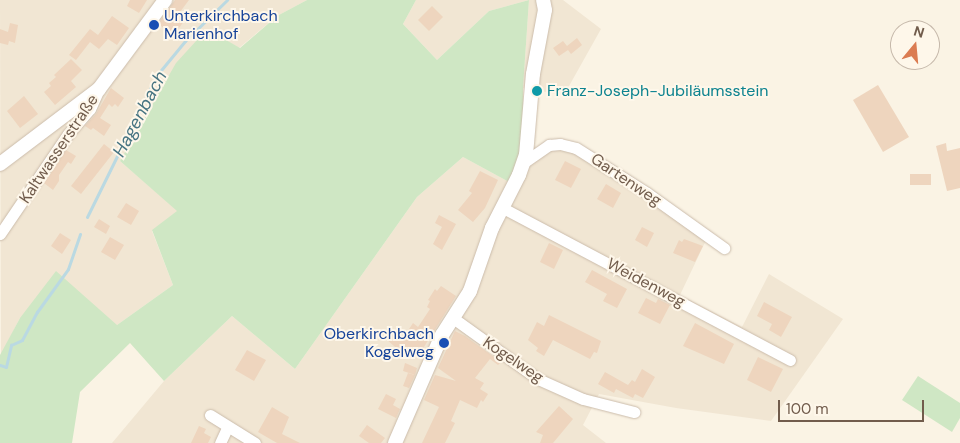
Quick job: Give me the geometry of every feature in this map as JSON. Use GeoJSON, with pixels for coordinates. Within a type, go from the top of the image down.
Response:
{"type":"FeatureCollection","features":[{"type":"Feature","properties":{"kind":"street"},"geometry":{"type":"LineString","coordinates":[[0,164],[99,88],[165,0]]}},
{"type":"Feature","properties":{"kind":"street"},"geometry":{"type":"LineString","coordinates":[[395,443],[442,335],[475,279],[501,207],[523,163],[529,144],[533,74],[545,10],[543,0]]}},
{"type":"Feature","properties":{"kind":"street","name":"Kaltwasserstraße"},"geometry":{"type":"LineString","coordinates":[[0,234],[68,134],[90,109],[99,88]]}},
{"type":"Feature","properties":{"kind":"street","name":"Gartenweg"},"geometry":{"type":"LineString","coordinates":[[523,163],[550,145],[560,144],[576,148],[647,193],[724,248]]}},
{"type":"Feature","properties":{"kind":"street","name":"Weidenweg"},"geometry":{"type":"LineString","coordinates":[[501,207],[790,360]]}},
{"type":"Feature","properties":{"kind":"street","name":"Kogelweg"},"geometry":{"type":"LineString","coordinates":[[453,318],[538,379],[583,399],[634,412]]}},
{"type":"Feature","properties":{"kind":"street"},"geometry":{"type":"LineString","coordinates":[[210,415],[227,428],[255,443]]}},
{"type":"Feature","properties":{"kind":"street"},"geometry":{"type":"LineString","coordinates":[[220,443],[227,428]]}},
{"type":"Feature","properties":{"kind":"shaded area"},"geometry":{"type":"Polygon","coordinates":[[[0,0],[307,0],[277,16],[239,48],[207,29],[120,161],[178,211],[152,231],[173,285],[117,325],[20,318],[1,355],[0,0]]]}},
{"type":"Feature","properties":{"kind":"shaded area"},"geometry":{"type":"Polygon","coordinates":[[[416,0],[529,0],[489,11],[437,60],[403,24],[416,0]]]}},
{"type":"Feature","properties":{"kind":"shaded area"},"geometry":{"type":"Polygon","coordinates":[[[529,0],[563,0],[601,29],[564,95],[523,88],[529,0]]]}},
{"type":"Feature","properties":{"kind":"shaded area"},"geometry":{"type":"Polygon","coordinates":[[[562,141],[709,234],[680,295],[742,327],[769,274],[843,319],[771,421],[676,408],[599,394],[583,425],[606,443],[112,443],[164,381],[232,316],[295,369],[417,197],[463,157],[520,188],[530,166],[533,150],[562,141]]]}},
{"type":"Feature","properties":{"kind":"green space"},"geometry":{"type":"Polygon","coordinates":[[[307,0],[416,0],[403,24],[437,60],[489,11],[529,0],[523,88],[524,135],[517,163],[509,182],[463,157],[417,197],[295,369],[232,316],[164,381],[130,343],[80,392],[72,443],[0,443],[0,355],[20,318],[56,271],[117,325],[173,285],[152,230],[177,211],[120,161],[176,63],[207,29],[240,48],[277,16],[307,0]]]}},
{"type":"Feature","properties":{"kind":"green space"},"geometry":{"type":"Polygon","coordinates":[[[918,376],[960,403],[960,418],[952,432],[902,400],[918,376]]]}},
{"type":"Feature","properties":{"kind":"building"},"geometry":{"type":"Polygon","coordinates":[[[130,0],[147,0],[139,13],[127,6],[130,0]]]}},
{"type":"Feature","properties":{"kind":"building"},"geometry":{"type":"Polygon","coordinates":[[[175,0],[189,0],[180,12],[187,17],[174,35],[158,24],[175,0]]]}},
{"type":"Feature","properties":{"kind":"building"},"geometry":{"type":"Polygon","coordinates":[[[432,6],[443,17],[429,31],[418,20],[432,6]]]}},
{"type":"Feature","properties":{"kind":"building"},"geometry":{"type":"Polygon","coordinates":[[[112,16],[129,28],[117,45],[108,39],[99,49],[90,42],[76,60],[69,55],[90,29],[98,35],[112,16]]]}},
{"type":"Feature","properties":{"kind":"building"},"geometry":{"type":"Polygon","coordinates":[[[10,23],[18,25],[15,43],[9,41],[8,45],[0,43],[0,29],[8,32],[10,23]]]}},
{"type":"Feature","properties":{"kind":"building"},"geometry":{"type":"Polygon","coordinates":[[[577,38],[582,45],[571,54],[568,50],[559,56],[553,48],[563,41],[567,46],[577,38]]]}},
{"type":"Feature","properties":{"kind":"building"},"geometry":{"type":"Polygon","coordinates":[[[71,59],[82,70],[71,81],[76,87],[55,105],[44,92],[51,86],[49,83],[56,77],[54,75],[71,59]]]}},
{"type":"Feature","properties":{"kind":"building"},"geometry":{"type":"Polygon","coordinates":[[[878,85],[909,137],[883,152],[853,100],[878,85]]]}},
{"type":"Feature","properties":{"kind":"building"},"geometry":{"type":"Polygon","coordinates":[[[111,88],[124,98],[118,107],[115,104],[112,107],[109,104],[100,118],[111,125],[104,136],[93,128],[91,130],[85,126],[96,114],[111,88]]]}},
{"type":"Feature","properties":{"kind":"building"},"geometry":{"type":"Polygon","coordinates":[[[24,96],[38,114],[20,128],[7,111],[24,96]]]}},
{"type":"Feature","properties":{"kind":"building"},"geometry":{"type":"Polygon","coordinates":[[[946,143],[947,151],[960,148],[960,188],[947,191],[936,146],[946,143]]]}},
{"type":"Feature","properties":{"kind":"building"},"geometry":{"type":"Polygon","coordinates":[[[104,144],[114,152],[81,194],[71,186],[104,144]]]}},
{"type":"Feature","properties":{"kind":"building"},"geometry":{"type":"Polygon","coordinates":[[[66,150],[76,156],[71,164],[68,162],[59,175],[59,181],[53,190],[44,183],[66,150]]]}},
{"type":"Feature","properties":{"kind":"building"},"geometry":{"type":"Polygon","coordinates":[[[565,161],[581,169],[571,188],[555,180],[565,161]]]}},
{"type":"Feature","properties":{"kind":"building"},"geometry":{"type":"Polygon","coordinates":[[[480,171],[498,180],[485,208],[473,222],[458,210],[472,193],[469,191],[480,171]]]}},
{"type":"Feature","properties":{"kind":"building"},"geometry":{"type":"Polygon","coordinates":[[[910,174],[931,174],[931,185],[910,185],[910,174]]]}},
{"type":"Feature","properties":{"kind":"building"},"geometry":{"type":"Polygon","coordinates":[[[606,184],[621,193],[613,208],[597,199],[606,184]]]}},
{"type":"Feature","properties":{"kind":"building"},"geometry":{"type":"Polygon","coordinates":[[[126,203],[139,211],[131,225],[117,217],[126,203]]]}},
{"type":"Feature","properties":{"kind":"building"},"geometry":{"type":"Polygon","coordinates":[[[439,215],[456,224],[442,250],[433,244],[442,227],[435,223],[439,215]]]}},
{"type":"Feature","properties":{"kind":"building"},"geometry":{"type":"Polygon","coordinates":[[[99,219],[110,226],[106,234],[94,227],[99,219]]]}},
{"type":"Feature","properties":{"kind":"building"},"geometry":{"type":"Polygon","coordinates":[[[642,227],[654,233],[647,247],[635,240],[642,227]]]}},
{"type":"Feature","properties":{"kind":"building"},"geometry":{"type":"Polygon","coordinates":[[[60,233],[71,240],[62,254],[51,246],[60,233]]]}},
{"type":"Feature","properties":{"kind":"building"},"geometry":{"type":"Polygon","coordinates":[[[110,237],[124,245],[115,260],[101,252],[110,237]]]}},
{"type":"Feature","properties":{"kind":"building"},"geometry":{"type":"Polygon","coordinates":[[[684,239],[703,246],[695,262],[673,253],[679,240],[682,242],[684,239]]]}},
{"type":"Feature","properties":{"kind":"building"},"geometry":{"type":"Polygon","coordinates":[[[549,243],[563,250],[554,269],[540,262],[549,243]]]}},
{"type":"Feature","properties":{"kind":"building"},"geometry":{"type":"Polygon","coordinates":[[[592,270],[627,289],[617,308],[603,301],[607,294],[585,282],[592,270]]]}},
{"type":"Feature","properties":{"kind":"building"},"geometry":{"type":"Polygon","coordinates":[[[441,286],[456,296],[419,355],[408,347],[402,353],[386,339],[393,330],[403,338],[413,323],[418,327],[430,309],[427,307],[430,301],[428,300],[435,289],[437,291],[441,286]]]}},
{"type":"Feature","properties":{"kind":"building"},"geometry":{"type":"Polygon","coordinates":[[[646,298],[656,303],[658,299],[670,305],[660,324],[638,313],[646,298]]]}},
{"type":"Feature","properties":{"kind":"building"},"geometry":{"type":"Polygon","coordinates":[[[764,302],[792,317],[781,337],[769,330],[772,324],[757,316],[764,302]]]}},
{"type":"Feature","properties":{"kind":"building"},"geometry":{"type":"Polygon","coordinates":[[[549,315],[601,341],[597,353],[594,352],[590,359],[553,340],[544,356],[536,351],[538,348],[528,340],[537,322],[544,326],[549,315]]]}},
{"type":"Feature","properties":{"kind":"building"},"geometry":{"type":"Polygon","coordinates":[[[695,323],[734,344],[724,364],[683,346],[695,323]]]}},
{"type":"Feature","properties":{"kind":"building"},"geometry":{"type":"Polygon","coordinates":[[[455,331],[501,362],[498,365],[490,359],[475,378],[484,383],[480,389],[488,394],[483,402],[481,400],[477,408],[460,400],[451,421],[455,423],[445,443],[422,443],[439,407],[424,400],[435,375],[456,381],[438,368],[455,331]]]}},
{"type":"Feature","properties":{"kind":"building"},"geometry":{"type":"Polygon","coordinates":[[[247,350],[266,360],[254,381],[235,370],[247,350]]]}},
{"type":"Feature","properties":{"kind":"building"},"geometry":{"type":"Polygon","coordinates":[[[758,357],[783,369],[771,392],[747,380],[758,357]]]}},
{"type":"Feature","properties":{"kind":"building"},"geometry":{"type":"Polygon","coordinates":[[[405,363],[417,368],[415,375],[403,371],[405,363]]]}},
{"type":"Feature","properties":{"kind":"building"},"geometry":{"type":"Polygon","coordinates":[[[642,369],[655,377],[643,398],[635,394],[633,398],[616,389],[614,393],[598,384],[605,372],[628,385],[632,380],[635,382],[642,369]]]}},
{"type":"Feature","properties":{"kind":"building"},"geometry":{"type":"Polygon","coordinates":[[[408,373],[415,375],[409,388],[403,386],[408,373]]]}},
{"type":"Feature","properties":{"kind":"building"},"geometry":{"type":"Polygon","coordinates":[[[386,394],[396,399],[393,405],[400,409],[396,418],[378,409],[386,394]]]}},
{"type":"Feature","properties":{"kind":"building"},"geometry":{"type":"Polygon","coordinates":[[[559,406],[573,419],[553,443],[540,443],[543,435],[536,432],[559,406]]]}},
{"type":"Feature","properties":{"kind":"building"},"geometry":{"type":"Polygon","coordinates":[[[272,407],[289,417],[282,434],[300,443],[277,443],[258,432],[272,407]]]}},
{"type":"Feature","properties":{"kind":"building"},"geometry":{"type":"Polygon","coordinates":[[[367,425],[385,438],[381,443],[369,443],[359,436],[367,425]]]}},
{"type":"Feature","properties":{"kind":"building"},"geometry":{"type":"Polygon","coordinates":[[[199,426],[206,429],[204,433],[211,437],[208,443],[191,443],[199,426]]]}},
{"type":"Feature","properties":{"kind":"waterway","name":"Hagenbach"},"geometry":{"type":"LineString","coordinates":[[87,217],[157,75],[185,41],[227,0]]}},
{"type":"Feature","properties":{"kind":"waterway","name":"Hagenbach"},"geometry":{"type":"LineString","coordinates":[[0,365],[6,367],[11,345],[22,340],[37,312],[68,269],[80,234]]}},
{"type":"Feature","properties":{"kind":"place","name":"Unterkirchbach Marienhof"},"geometry":{"type":"Point","coordinates":[154,25]}},
{"type":"Feature","properties":{"kind":"place","name":"Franz-Joseph-Jubiläumsstein"},"geometry":{"type":"Point","coordinates":[537,91]}},
{"type":"Feature","properties":{"kind":"place","name":"Oberkirchbach Kogelweg"},"geometry":{"type":"Point","coordinates":[444,343]}}]}
